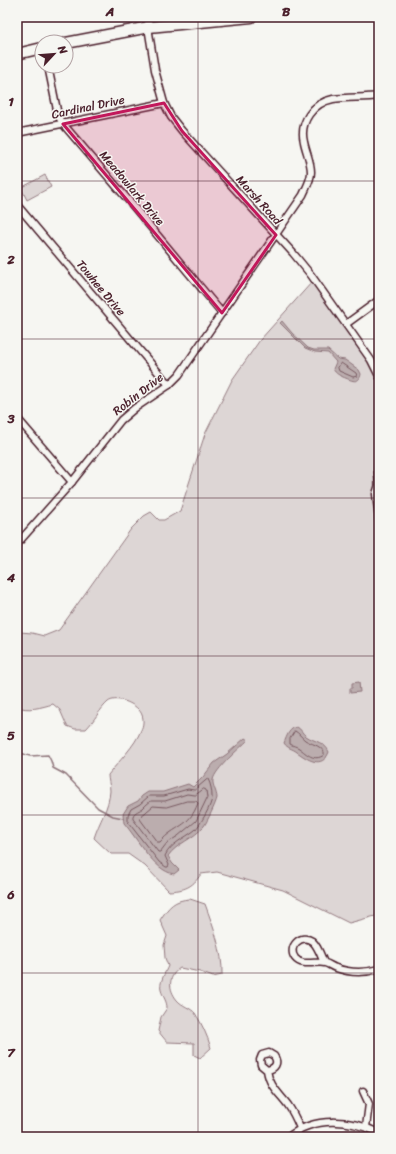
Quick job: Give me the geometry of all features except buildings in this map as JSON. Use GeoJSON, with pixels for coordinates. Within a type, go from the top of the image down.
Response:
{"type":"FeatureCollection","features":[{"type":"Feature","properties":{"kind":"main road"},"geometry":{"type":"LineString","coordinates":[[74,41],[148,22],[245,17]]}},
{"type":"Feature","properties":{"kind":"main road"},"geometry":{"type":"LineString","coordinates":[[17,54],[34,50]]}},
{"type":"Feature","properties":{"kind":"street","name":"Marsh Road"},"geometry":{"type":"LineString","coordinates":[[148,22],[155,70],[164,103],[176,125],[293,253],[311,275],[371,360],[379,376]]}},
{"type":"Feature","properties":{"kind":"street","name":"Meadowlark Drive"},"geometry":{"type":"LineString","coordinates":[[50,74],[58,115],[63,124],[130,201],[222,313]]}},
{"type":"Feature","properties":{"kind":"street","name":"Robin Drive"},"geometry":{"type":"LineString","coordinates":[[17,544],[72,482],[121,420],[135,408],[169,385],[179,375],[276,235],[303,195],[309,181],[311,173],[303,131],[304,123],[308,116],[319,105],[332,99],[379,96]]}},
{"type":"Feature","properties":{"kind":"street","name":"Cardinal Drive"},"geometry":{"type":"LineString","coordinates":[[17,133],[164,103]]}},
{"type":"Feature","properties":{"kind":"street","name":"Towhee Drive"},"geometry":{"type":"LineString","coordinates":[[17,205],[169,385]]}},
{"type":"Feature","properties":{"kind":"street"},"geometry":{"type":"LineString","coordinates":[[346,324],[379,300]]}},
{"type":"Feature","properties":{"kind":"street"},"geometry":{"type":"LineString","coordinates":[[17,418],[72,482]]}},
{"type":"Feature","properties":{"kind":"street"},"geometry":{"type":"LineString","coordinates":[[379,436],[379,486],[376,494],[379,520]]}},
{"type":"Feature","properties":{"kind":"street"},"geometry":{"type":"LineString","coordinates":[[324,963],[315,945],[310,940],[299,940],[294,946],[293,954],[297,960],[324,963],[355,972],[366,972],[379,969]]}},
{"type":"Feature","properties":{"kind":"street"},"geometry":{"type":"LineString","coordinates":[[267,1070],[268,1077],[273,1088],[290,1108],[300,1128]]}},
{"type":"Feature","properties":{"kind":"street"},"geometry":{"type":"LineString","coordinates":[[363,1091],[369,1104],[366,1127]]}},
{"type":"Feature","properties":{"kind":"street"},"geometry":{"type":"LineString","coordinates":[[288,1137],[300,1128],[331,1122],[366,1127],[379,1133]]}},
{"type":"Feature","properties":{"kind":"highlighted area"},"geometry":{"type":"Polygon","coordinates":[[[164,103],[182,131],[276,235],[222,313],[63,124],[164,103]]]}},
{"type":"Feature","properties":{"kind":"shaded area"},"geometry":{"type":"Polygon","coordinates":[[[45,175],[51,187],[27,200],[21,188],[45,175]]]}},
{"type":"Feature","properties":{"kind":"shaded area"},"geometry":{"type":"Polygon","coordinates":[[[312,282],[344,325],[375,371],[378,380],[374,473],[375,510],[379,528],[379,915],[349,923],[283,890],[217,872],[201,874],[191,885],[179,890],[169,891],[145,866],[128,854],[111,854],[94,838],[106,809],[109,797],[110,789],[108,775],[131,748],[142,728],[143,717],[140,711],[122,700],[112,700],[105,705],[86,729],[75,729],[67,726],[60,710],[53,704],[30,709],[17,706],[17,635],[20,632],[44,636],[59,630],[131,529],[144,516],[151,512],[159,520],[164,520],[180,511],[205,434],[232,380],[260,340],[312,282]]]}},
{"type":"Feature","properties":{"kind":"shaded area"},"geometry":{"type":"Polygon","coordinates":[[[190,899],[205,904],[217,939],[222,966],[222,975],[213,977],[200,972],[180,968],[171,979],[171,987],[174,996],[179,1002],[195,1013],[208,1039],[211,1048],[200,1058],[194,1055],[194,1043],[167,1042],[158,1031],[161,1017],[167,1008],[161,984],[168,966],[165,958],[164,945],[167,936],[160,920],[166,911],[176,902],[190,899]]]}},
{"type":"Feature","properties":{"kind":"water"},"geometry":{"type":"Polygon","coordinates":[[[282,321],[308,348],[314,350],[328,350],[338,359],[345,360],[359,370],[361,374],[358,380],[354,381],[335,372],[333,369],[336,362],[328,353],[315,352],[305,348],[280,323],[282,321]]]}},
{"type":"Feature","properties":{"kind":"water"},"geometry":{"type":"Polygon","coordinates":[[[359,682],[360,692],[350,693],[352,683],[359,682]]]}},
{"type":"Feature","properties":{"kind":"water"},"geometry":{"type":"Polygon","coordinates":[[[297,727],[306,736],[325,746],[329,752],[322,761],[318,762],[310,760],[284,743],[290,731],[297,727]]]}},
{"type":"Feature","properties":{"kind":"water"},"geometry":{"type":"Polygon","coordinates":[[[245,738],[248,740],[234,753],[215,775],[213,782],[217,798],[204,826],[168,856],[179,870],[174,874],[167,872],[146,853],[124,823],[123,814],[128,806],[138,801],[148,792],[163,792],[188,784],[193,787],[214,763],[245,738]]]}},
{"type":"Feature","properties":{"kind":"waterway"},"geometry":{"type":"LineString","coordinates":[[17,752],[30,756],[48,755],[53,768],[66,775],[98,808],[113,816],[123,818]]}}]}
